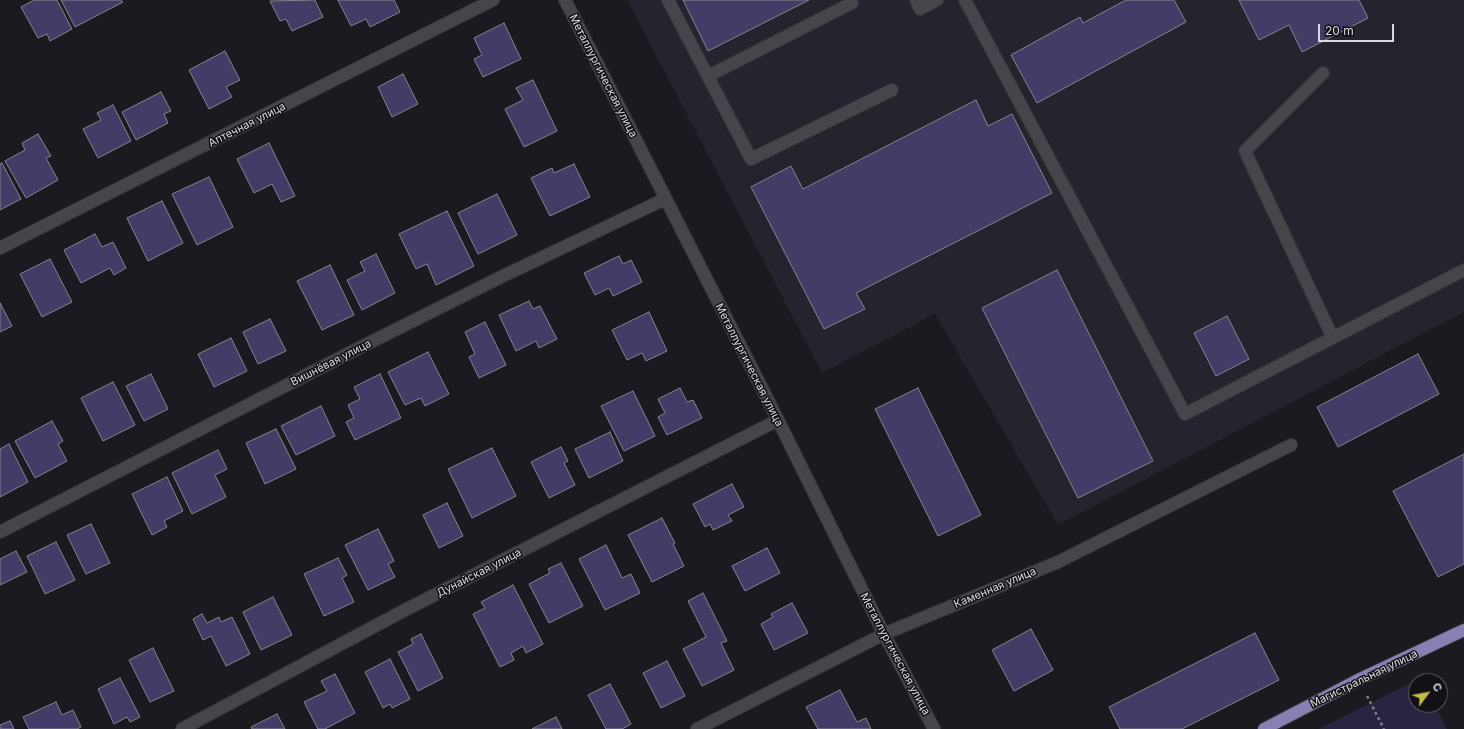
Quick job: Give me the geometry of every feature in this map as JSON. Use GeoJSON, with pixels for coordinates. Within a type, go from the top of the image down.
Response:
{"type":"FeatureCollection","features":[{"type":"Feature","properties":{"kind":"main road","name":"Магистральная улица"},"geometry":{"type":"LineString","coordinates":[[1264,729],[1353,683],[1464,630]]}},
{"type":"Feature","properties":{"kind":"street","name":"Аптечная улица"},"geometry":{"type":"LineString","coordinates":[[0,248],[493,0]]}},
{"type":"Feature","properties":{"kind":"street","name":"Металлургическая улица"},"geometry":{"type":"LineString","coordinates":[[565,0],[778,420],[884,634],[934,729]]}},
{"type":"Feature","properties":{"kind":"street"},"geometry":{"type":"LineString","coordinates":[[668,0],[751,159],[892,90]]}},
{"type":"Feature","properties":{"kind":"street"},"geometry":{"type":"LineString","coordinates":[[916,0],[920,9],[937,0]]}},
{"type":"Feature","properties":{"kind":"street"},"geometry":{"type":"LineString","coordinates":[[965,0],[1185,414],[1332,336],[1464,270]]}},
{"type":"Feature","properties":{"kind":"street"},"geometry":{"type":"LineString","coordinates":[[708,76],[852,3]]}},
{"type":"Feature","properties":{"kind":"street"},"geometry":{"type":"LineString","coordinates":[[1323,73],[1245,151],[1332,336]]}},
{"type":"Feature","properties":{"kind":"street","name":"Вишнёвая улица"},"geometry":{"type":"LineString","coordinates":[[0,532],[359,348],[503,276],[665,199]]}},
{"type":"Feature","properties":{"kind":"street","name":"Дунайская улица"},"geometry":{"type":"LineString","coordinates":[[182,729],[407,609],[778,420]]}},
{"type":"Feature","properties":{"kind":"street","name":"Каменная улица"},"geometry":{"type":"LineString","coordinates":[[697,729],[884,634],[1058,562],[1291,445]]}},
{"type":"Feature","properties":{"kind":"shaded area"},"geometry":{"type":"Polygon","coordinates":[[[627,0],[1464,0],[1464,312],[1058,525],[935,314],[822,373],[627,0]]]}},
{"type":"Feature","properties":{"kind":"shaded area"},"geometry":{"type":"Polygon","coordinates":[[[1408,684],[1408,713],[1439,713],[1447,729],[1319,729],[1408,684]]]}},
{"type":"Feature","properties":{"kind":"building"},"geometry":{"type":"Polygon","coordinates":[[[34,0],[57,0],[72,29],[50,41],[47,34],[38,38],[21,7],[34,0]]]}},
{"type":"Feature","properties":{"kind":"building"},"geometry":{"type":"Polygon","coordinates":[[[61,0],[121,0],[123,2],[75,27],[61,0]]]}},
{"type":"Feature","properties":{"kind":"building"},"geometry":{"type":"Polygon","coordinates":[[[315,0],[323,17],[292,31],[286,19],[280,21],[270,1],[315,0]]]}},
{"type":"Feature","properties":{"kind":"building"},"geometry":{"type":"Polygon","coordinates":[[[338,0],[394,0],[400,12],[370,27],[366,19],[351,26],[338,0]]]}},
{"type":"Feature","properties":{"kind":"building"},"geometry":{"type":"Polygon","coordinates":[[[683,0],[809,0],[708,51],[683,0]]]}},
{"type":"Feature","properties":{"kind":"building"},"geometry":{"type":"Polygon","coordinates":[[[1126,0],[1174,0],[1186,22],[1037,103],[1011,55],[1080,17],[1083,23],[1126,0]]]}},
{"type":"Feature","properties":{"kind":"building"},"geometry":{"type":"Polygon","coordinates":[[[1239,0],[1359,0],[1368,18],[1302,52],[1289,25],[1259,40],[1239,0]]]}},
{"type":"Feature","properties":{"kind":"building"},"geometry":{"type":"Polygon","coordinates":[[[504,23],[521,59],[483,77],[474,59],[482,55],[474,38],[504,23]]]}},
{"type":"Feature","properties":{"kind":"building"},"geometry":{"type":"Polygon","coordinates":[[[225,51],[240,80],[226,87],[232,97],[209,109],[189,70],[225,51]]]}},
{"type":"Feature","properties":{"kind":"building"},"geometry":{"type":"Polygon","coordinates":[[[403,74],[418,104],[392,117],[378,87],[403,74]]]}},
{"type":"Feature","properties":{"kind":"building"},"geometry":{"type":"Polygon","coordinates":[[[533,80],[557,131],[524,147],[505,109],[523,100],[516,88],[533,80]]]}},
{"type":"Feature","properties":{"kind":"building"},"geometry":{"type":"Polygon","coordinates":[[[161,92],[171,111],[164,114],[168,123],[136,140],[122,112],[161,92]]]}},
{"type":"Feature","properties":{"kind":"building"},"geometry":{"type":"Polygon","coordinates":[[[976,100],[988,126],[1012,114],[1052,193],[856,293],[865,309],[824,329],[751,187],[791,166],[803,189],[976,100]]]}},
{"type":"Feature","properties":{"kind":"building"},"geometry":{"type":"Polygon","coordinates":[[[113,105],[131,141],[98,158],[83,129],[101,120],[97,113],[113,105]]]}},
{"type":"Feature","properties":{"kind":"building"},"geometry":{"type":"Polygon","coordinates":[[[38,134],[51,156],[46,158],[58,180],[26,198],[5,161],[25,150],[22,143],[38,134]]]}},
{"type":"Feature","properties":{"kind":"building"},"geometry":{"type":"Polygon","coordinates":[[[269,143],[295,196],[281,202],[272,184],[254,193],[237,159],[269,143]]]}},
{"type":"Feature","properties":{"kind":"building"},"geometry":{"type":"Polygon","coordinates":[[[2,163],[21,199],[0,210],[0,164],[2,163]]]}},
{"type":"Feature","properties":{"kind":"building"},"geometry":{"type":"Polygon","coordinates":[[[574,164],[590,197],[550,216],[531,178],[552,168],[554,173],[574,164]]]}},
{"type":"Feature","properties":{"kind":"building"},"geometry":{"type":"Polygon","coordinates":[[[209,177],[233,227],[197,245],[172,194],[209,177]]]}},
{"type":"Feature","properties":{"kind":"building"},"geometry":{"type":"Polygon","coordinates":[[[497,194],[517,235],[478,254],[458,213],[497,194]]]}},
{"type":"Feature","properties":{"kind":"building"},"geometry":{"type":"Polygon","coordinates":[[[162,201],[183,243],[148,261],[127,218],[162,201]]]}},
{"type":"Feature","properties":{"kind":"building"},"geometry":{"type":"Polygon","coordinates":[[[447,211],[474,266],[436,285],[427,264],[416,269],[399,234],[447,211]]]}},
{"type":"Feature","properties":{"kind":"building"},"geometry":{"type":"Polygon","coordinates":[[[95,234],[102,247],[113,242],[126,268],[114,275],[110,268],[81,283],[64,250],[95,234]]]}},
{"type":"Feature","properties":{"kind":"building"},"geometry":{"type":"Polygon","coordinates":[[[376,254],[395,293],[362,310],[347,280],[365,271],[360,262],[376,254]]]}},
{"type":"Feature","properties":{"kind":"building"},"geometry":{"type":"Polygon","coordinates":[[[619,256],[623,264],[631,260],[642,282],[613,296],[609,288],[595,295],[584,273],[619,256]]]}},
{"type":"Feature","properties":{"kind":"building"},"geometry":{"type":"Polygon","coordinates":[[[50,259],[72,302],[42,317],[20,274],[50,259]]]}},
{"type":"Feature","properties":{"kind":"building"},"geometry":{"type":"Polygon","coordinates":[[[330,265],[354,315],[322,330],[297,281],[330,265]]]}},
{"type":"Feature","properties":{"kind":"building"},"geometry":{"type":"Polygon","coordinates":[[[1057,270],[1153,461],[1078,498],[982,308],[1057,270]]]}},
{"type":"Feature","properties":{"kind":"building"},"geometry":{"type":"Polygon","coordinates":[[[529,301],[533,309],[540,306],[557,339],[539,348],[536,341],[516,351],[499,315],[529,301]]]}},
{"type":"Feature","properties":{"kind":"building"},"geometry":{"type":"Polygon","coordinates":[[[0,303],[12,326],[0,332],[0,303]]]}},
{"type":"Feature","properties":{"kind":"building"},"geometry":{"type":"Polygon","coordinates":[[[649,312],[667,351],[646,361],[642,353],[627,360],[612,330],[649,312]]]}},
{"type":"Feature","properties":{"kind":"building"},"geometry":{"type":"Polygon","coordinates":[[[1227,316],[1249,359],[1216,376],[1194,333],[1227,316]]]}},
{"type":"Feature","properties":{"kind":"building"},"geometry":{"type":"Polygon","coordinates":[[[270,319],[286,351],[258,364],[243,332],[270,319]]]}},
{"type":"Feature","properties":{"kind":"building"},"geometry":{"type":"Polygon","coordinates":[[[485,322],[506,365],[479,378],[469,357],[475,354],[465,332],[485,322]]]}},
{"type":"Feature","properties":{"kind":"building"},"geometry":{"type":"Polygon","coordinates":[[[231,338],[247,371],[214,387],[198,354],[231,338]]]}},
{"type":"Feature","properties":{"kind":"building"},"geometry":{"type":"Polygon","coordinates":[[[428,352],[449,394],[425,406],[421,398],[405,405],[388,372],[428,352]]]}},
{"type":"Feature","properties":{"kind":"building"},"geometry":{"type":"Polygon","coordinates":[[[1418,354],[1439,394],[1338,447],[1317,407],[1418,354]]]}},
{"type":"Feature","properties":{"kind":"building"},"geometry":{"type":"Polygon","coordinates":[[[151,374],[168,409],[144,421],[126,386],[151,374]]]}},
{"type":"Feature","properties":{"kind":"building"},"geometry":{"type":"Polygon","coordinates":[[[380,374],[401,418],[355,440],[346,422],[354,418],[348,405],[360,399],[354,387],[380,374]]]}},
{"type":"Feature","properties":{"kind":"building"},"geometry":{"type":"Polygon","coordinates":[[[113,382],[135,425],[103,441],[81,398],[113,382]]]}},
{"type":"Feature","properties":{"kind":"building"},"geometry":{"type":"Polygon","coordinates":[[[680,388],[687,402],[693,400],[702,418],[667,435],[658,417],[665,413],[658,399],[680,388]]]}},
{"type":"Feature","properties":{"kind":"building"},"geometry":{"type":"Polygon","coordinates":[[[918,388],[981,515],[938,536],[875,409],[918,388]]]}},
{"type":"Feature","properties":{"kind":"building"},"geometry":{"type":"Polygon","coordinates":[[[633,391],[655,436],[624,451],[601,406],[633,391]]]}},
{"type":"Feature","properties":{"kind":"building"},"geometry":{"type":"Polygon","coordinates":[[[321,406],[335,436],[296,455],[281,426],[321,406]]]}},
{"type":"Feature","properties":{"kind":"building"},"geometry":{"type":"Polygon","coordinates":[[[52,421],[63,441],[58,444],[67,461],[35,478],[15,441],[52,421]]]}},
{"type":"Feature","properties":{"kind":"building"},"geometry":{"type":"Polygon","coordinates":[[[276,429],[296,469],[265,484],[246,443],[276,429]]]}},
{"type":"Feature","properties":{"kind":"building"},"geometry":{"type":"Polygon","coordinates":[[[610,432],[623,461],[589,478],[575,449],[610,432]]]}},
{"type":"Feature","properties":{"kind":"building"},"geometry":{"type":"Polygon","coordinates":[[[9,444],[28,482],[0,497],[0,449],[9,444]]]}},
{"type":"Feature","properties":{"kind":"building"},"geometry":{"type":"Polygon","coordinates":[[[561,447],[568,461],[564,463],[575,485],[549,498],[531,462],[561,447]]]}},
{"type":"Feature","properties":{"kind":"building"},"geometry":{"type":"Polygon","coordinates":[[[492,448],[516,496],[472,518],[448,469],[492,448]]]}},
{"type":"Feature","properties":{"kind":"building"},"geometry":{"type":"Polygon","coordinates":[[[218,450],[227,469],[215,475],[226,497],[192,514],[172,473],[218,450]]]}},
{"type":"Feature","properties":{"kind":"building"},"geometry":{"type":"Polygon","coordinates":[[[1464,454],[1464,564],[1438,577],[1393,491],[1464,454]]]}},
{"type":"Feature","properties":{"kind":"building"},"geometry":{"type":"Polygon","coordinates":[[[167,477],[183,511],[164,521],[167,527],[152,535],[132,494],[167,477]]]}},
{"type":"Feature","properties":{"kind":"building"},"geometry":{"type":"Polygon","coordinates":[[[732,484],[744,507],[728,515],[732,521],[713,530],[710,524],[705,527],[693,504],[732,484]]]}},
{"type":"Feature","properties":{"kind":"building"},"geometry":{"type":"Polygon","coordinates":[[[447,503],[463,536],[439,548],[423,515],[447,503]]]}},
{"type":"Feature","properties":{"kind":"building"},"geometry":{"type":"Polygon","coordinates":[[[662,518],[675,543],[673,544],[684,566],[652,582],[628,535],[662,518]]]}},
{"type":"Feature","properties":{"kind":"building"},"geometry":{"type":"Polygon","coordinates":[[[91,524],[110,563],[86,574],[67,535],[91,524]]]}},
{"type":"Feature","properties":{"kind":"building"},"geometry":{"type":"Polygon","coordinates":[[[378,529],[394,561],[388,564],[395,577],[368,590],[345,545],[378,529]]]}},
{"type":"Feature","properties":{"kind":"building"},"geometry":{"type":"Polygon","coordinates":[[[56,542],[75,580],[45,594],[27,556],[56,542]]]}},
{"type":"Feature","properties":{"kind":"building"},"geometry":{"type":"Polygon","coordinates":[[[606,545],[622,578],[631,574],[640,593],[605,610],[579,559],[606,545]]]}},
{"type":"Feature","properties":{"kind":"building"},"geometry":{"type":"Polygon","coordinates":[[[767,548],[780,573],[745,591],[732,566],[767,548]]]}},
{"type":"Feature","properties":{"kind":"building"},"geometry":{"type":"Polygon","coordinates":[[[16,551],[27,572],[0,585],[0,559],[16,551]]]}},
{"type":"Feature","properties":{"kind":"building"},"geometry":{"type":"Polygon","coordinates":[[[338,558],[347,575],[342,578],[354,602],[324,616],[304,574],[338,558]]]}},
{"type":"Feature","properties":{"kind":"building"},"geometry":{"type":"Polygon","coordinates":[[[561,563],[583,606],[549,623],[529,584],[550,573],[548,569],[561,563]]]}},
{"type":"Feature","properties":{"kind":"building"},"geometry":{"type":"Polygon","coordinates":[[[513,585],[543,644],[526,653],[523,646],[511,653],[514,660],[500,667],[473,614],[485,608],[481,602],[513,585]]]}},
{"type":"Feature","properties":{"kind":"building"},"geometry":{"type":"Polygon","coordinates":[[[703,593],[727,641],[721,643],[734,670],[702,686],[683,649],[706,637],[688,601],[703,593]]]}},
{"type":"Feature","properties":{"kind":"building"},"geometry":{"type":"Polygon","coordinates":[[[273,597],[292,635],[261,650],[243,612],[273,597]]]}},
{"type":"Feature","properties":{"kind":"building"},"geometry":{"type":"Polygon","coordinates":[[[792,603],[808,633],[774,650],[761,624],[773,617],[771,614],[792,603]]]}},
{"type":"Feature","properties":{"kind":"building"},"geometry":{"type":"Polygon","coordinates":[[[202,614],[207,623],[219,617],[221,622],[232,617],[250,654],[226,666],[211,636],[203,640],[193,619],[202,614]]]}},
{"type":"Feature","properties":{"kind":"building"},"geometry":{"type":"Polygon","coordinates":[[[1031,629],[1053,670],[1014,691],[992,650],[1031,629]]]}},
{"type":"Feature","properties":{"kind":"building"},"geometry":{"type":"Polygon","coordinates":[[[1255,633],[1279,680],[1182,729],[1120,729],[1109,707],[1255,633]]]}},
{"type":"Feature","properties":{"kind":"building"},"geometry":{"type":"Polygon","coordinates":[[[421,634],[443,678],[418,691],[398,652],[413,644],[411,639],[421,634]]]}},
{"type":"Feature","properties":{"kind":"building"},"geometry":{"type":"Polygon","coordinates":[[[153,648],[174,691],[150,702],[129,660],[153,648]]]}},
{"type":"Feature","properties":{"kind":"building"},"geometry":{"type":"Polygon","coordinates":[[[390,659],[410,699],[392,708],[390,704],[383,708],[365,672],[390,659]]]}},
{"type":"Feature","properties":{"kind":"building"},"geometry":{"type":"Polygon","coordinates":[[[667,661],[685,696],[661,708],[643,673],[667,661]]]}},
{"type":"Feature","properties":{"kind":"building"},"geometry":{"type":"Polygon","coordinates":[[[335,674],[355,713],[325,729],[318,729],[304,702],[327,691],[321,681],[335,674]]]}},
{"type":"Feature","properties":{"kind":"building"},"geometry":{"type":"Polygon","coordinates":[[[120,678],[140,717],[130,722],[127,717],[114,724],[98,689],[120,678]]]}},
{"type":"Feature","properties":{"kind":"building"},"geometry":{"type":"Polygon","coordinates":[[[610,684],[631,724],[622,729],[606,729],[588,695],[610,684]]]}},
{"type":"Feature","properties":{"kind":"building"},"geometry":{"type":"Polygon","coordinates":[[[840,690],[857,722],[866,718],[871,729],[818,729],[806,707],[840,690]]]}},
{"type":"Feature","properties":{"kind":"building"},"geometry":{"type":"Polygon","coordinates":[[[56,702],[62,715],[73,710],[81,727],[77,729],[29,729],[23,717],[56,702]]]}},
{"type":"Feature","properties":{"kind":"building"},"geometry":{"type":"Polygon","coordinates":[[[277,714],[285,729],[252,729],[251,727],[277,714]]]}},
{"type":"Feature","properties":{"kind":"building"},"geometry":{"type":"Polygon","coordinates":[[[556,717],[562,729],[532,729],[556,717]]]}},
{"type":"Feature","properties":{"kind":"building"},"geometry":{"type":"Polygon","coordinates":[[[10,721],[14,729],[0,729],[0,725],[10,721]]]}}]}
